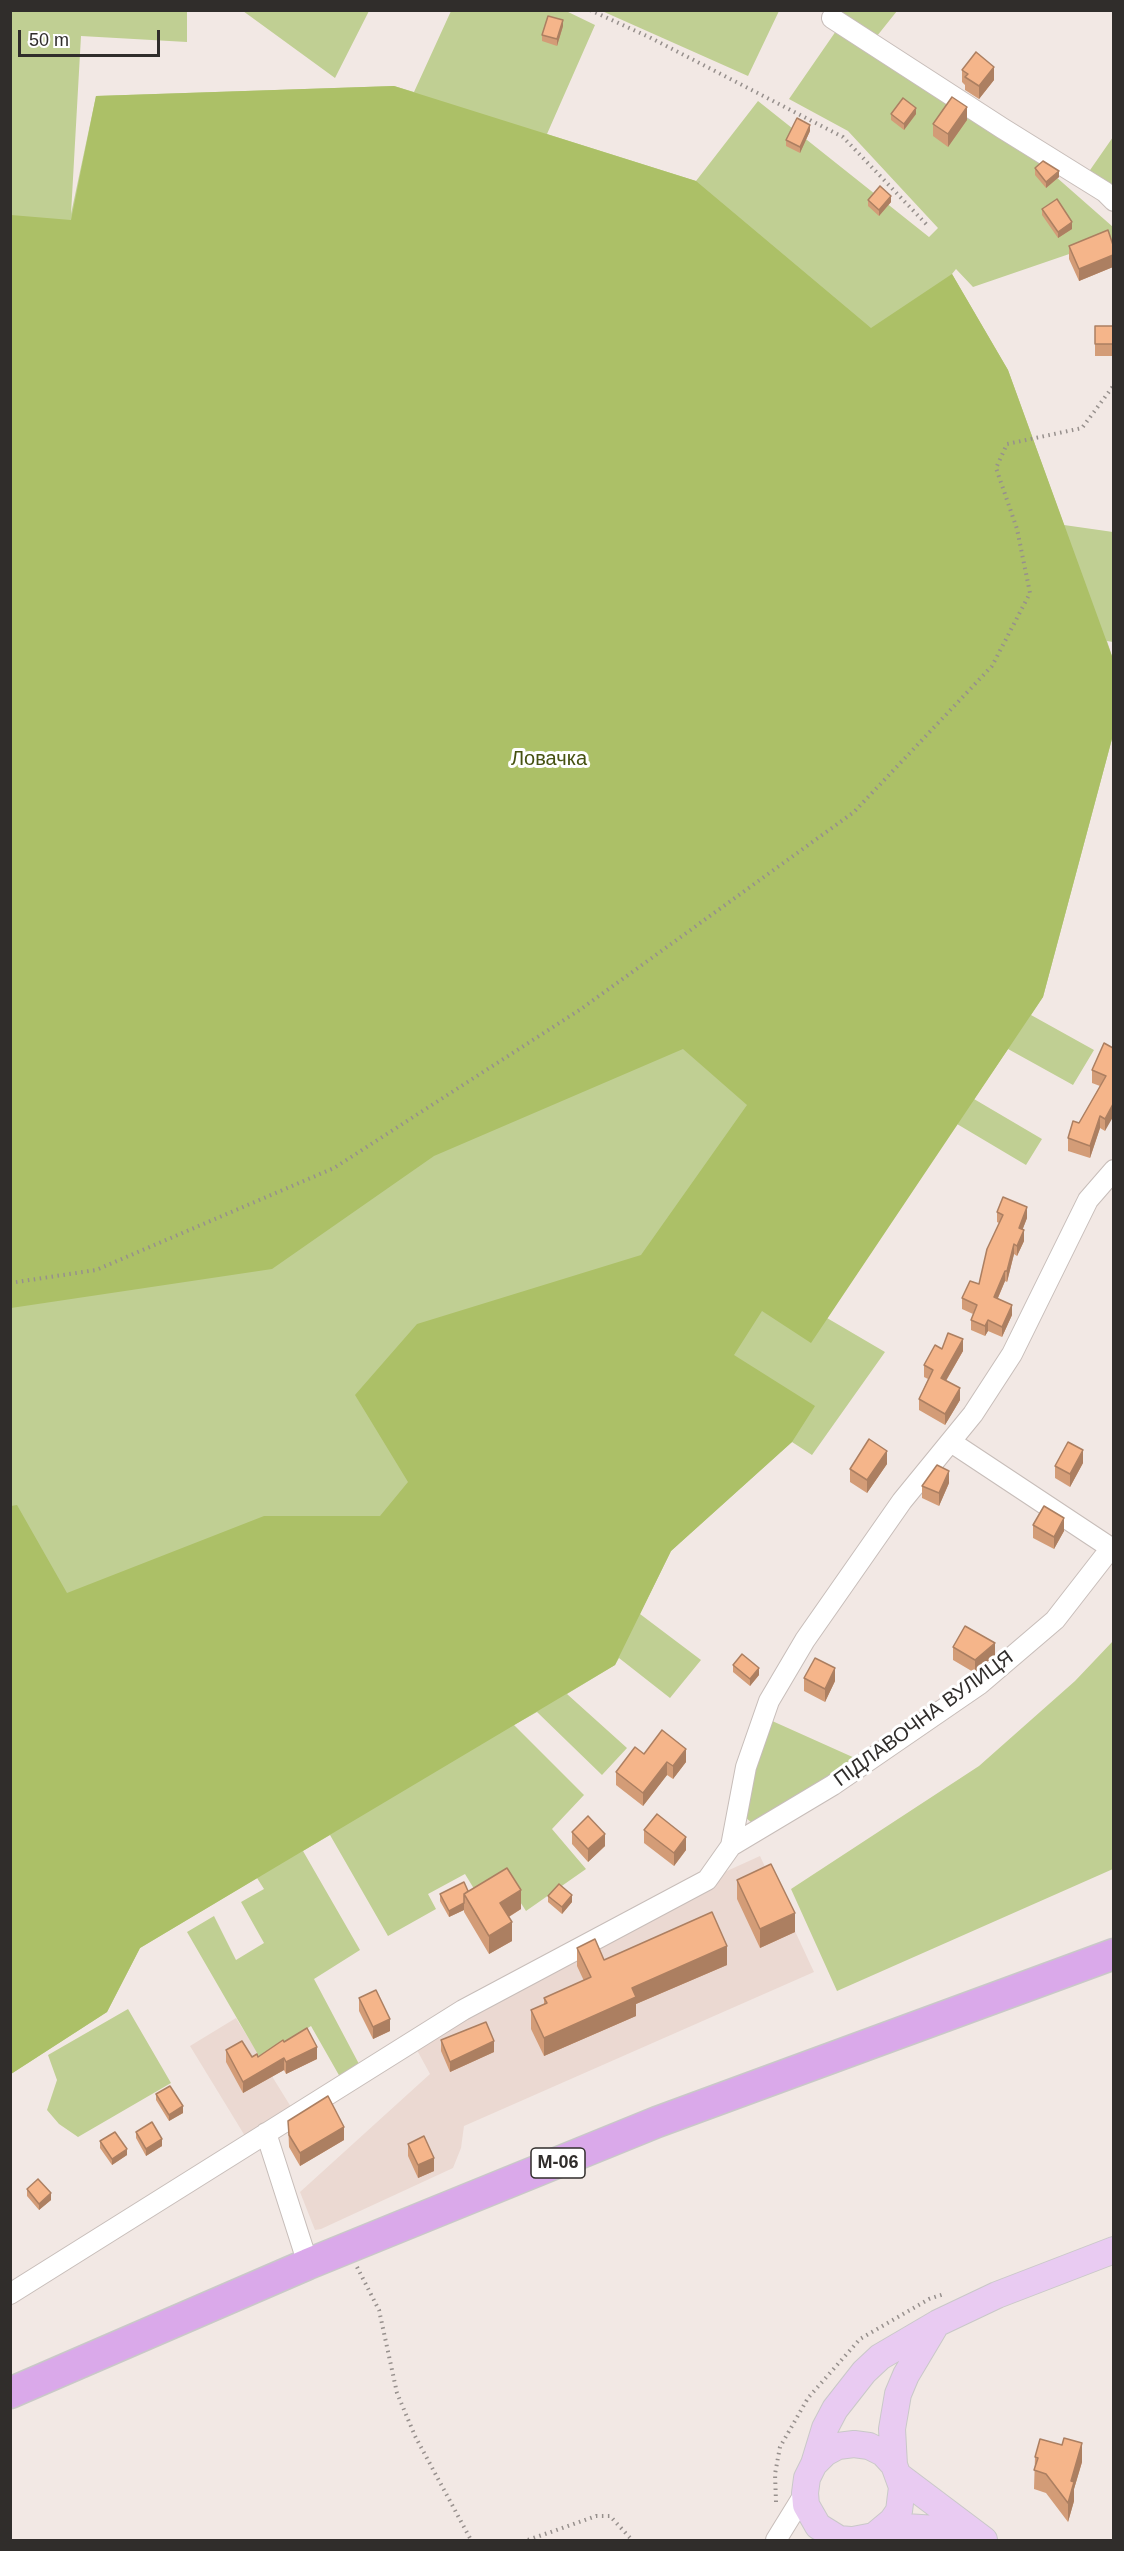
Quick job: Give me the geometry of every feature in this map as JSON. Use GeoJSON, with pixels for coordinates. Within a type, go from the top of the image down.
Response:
{"type":"FeatureCollection","features":[{"type":"Feature","properties":{"kind":"highway","name":"М-06"},"geometry":{"type":"LineString","coordinates":[[10,2393],[308,2264],[657,2122],[1113,1954]]}},
{"type":"Feature","properties":{"kind":"main road"},"geometry":{"type":"LineString","coordinates":[[979,2538],[953,2530],[905,2527],[884,2530],[868,2538],[851,2541],[839,2539],[818,2526],[807,2505],[805,2493],[807,2478],[814,2464],[825,2428],[835,2409],[864,2372],[880,2357],[938,2323],[1027,2282],[1113,2250]]}},
{"type":"Feature","properties":{"kind":"main road"},"geometry":{"type":"LineString","coordinates":[[884,2530],[898,2511],[902,2493],[896,2470],[892,2429],[898,2394],[916,2357],[938,2323]]}},
{"type":"Feature","properties":{"kind":"main road"},"geometry":{"type":"LineString","coordinates":[[814,2464],[825,2453],[838,2446],[854,2444],[869,2446],[883,2453],[896,2470],[979,2538]]}},
{"type":"Feature","properties":{"kind":"street"},"geometry":{"type":"LineString","coordinates":[[832,18],[1105,192],[1113,201]]}},
{"type":"Feature","properties":{"kind":"street","name":"ПІДЛАВОЧНА ВУЛИЦЯ"},"geometry":{"type":"LineString","coordinates":[[10,2294],[463,2010],[708,1880],[731,1846],[746,1767],[769,1701],[805,1640],[902,1500],[974,1414],[1012,1354],[1088,1200],[1111,1180]]}},
{"type":"Feature","properties":{"kind":"street","name":"ПІДЛАВОЧНА ВУЛИЦЯ"},"geometry":{"type":"LineString","coordinates":[[731,1846],[833,1785],[980,1684],[1055,1620],[1111,1548],[951,1442]]}},
{"type":"Feature","properties":{"kind":"street"},"geometry":{"type":"LineString","coordinates":[[267,2133],[308,2264]]}},
{"type":"Feature","properties":{"kind":"street"},"geometry":{"type":"LineString","coordinates":[[776,2541],[805,2493]]}},
{"type":"Feature","properties":{"kind":"path"},"geometry":{"type":"LineString","coordinates":[[590,10],[649,37],[843,136],[927,225]]}},
{"type":"Feature","properties":{"kind":"path"},"geometry":{"type":"LineString","coordinates":[[10,1283],[96,1270],[334,1168],[582,1009],[854,812],[992,666],[1030,593],[1017,529],[996,468],[1007,444],[1082,428],[1113,385]]}},
{"type":"Feature","properties":{"kind":"path"},"geometry":{"type":"LineString","coordinates":[[347,2248],[379,2310],[397,2393],[415,2436],[471,2541]]}},
{"type":"Feature","properties":{"kind":"path"},"geometry":{"type":"LineString","coordinates":[[528,2541],[596,2516],[610,2516],[632,2541]]}},
{"type":"Feature","properties":{"kind":"shaded area"},"geometry":{"type":"Polygon","coordinates":[[[760,1856],[814,1972],[464,2126],[461,2148],[453,2168],[315,2230],[300,2192],[430,2074],[412,2041],[707,1880],[760,1856]]]}},
{"type":"Feature","properties":{"kind":"shaded area"},"geometry":{"type":"Polygon","coordinates":[[[236,2018],[291,2107],[245,2136],[190,2046],[236,2018]]]}},
{"type":"Feature","properties":{"kind":"green space","name":"Ловачка"},"geometry":{"type":"Polygon","coordinates":[[[564,10],[595,25],[547,134],[696,181],[758,101],[929,237],[938,228],[848,131],[789,99],[836,31],[1022,147],[1113,227],[1113,239],[973,287],[956,269],[952,274],[1008,370],[1064,525],[1113,532],[1113,642],[1107,641],[1113,659],[1113,735],[1043,997],[1031,1015],[1094,1050],[1073,1085],[1008,1049],[974,1099],[1042,1139],[1026,1165],[957,1124],[827,1318],[885,1352],[812,1455],[792,1442],[671,1551],[640,1614],[701,1660],[670,1698],[619,1658],[615,1665],[567,1694],[627,1748],[602,1775],[537,1712],[514,1725],[584,1795],[552,1829],[586,1869],[526,1911],[506,1880],[479,1897],[465,1874],[428,1894],[436,1909],[388,1936],[330,1835],[303,1851],[360,1950],[314,1979],[359,2064],[340,2077],[311,2026],[260,2058],[187,1932],[214,1916],[236,1960],[264,1943],[241,1902],[264,1889],[257,1878],[140,1948],[107,2012],[11,2074],[11,11],[187,11],[187,42],[81,36],[71,214],[96,96],[394,86],[414,92],[451,11],[564,10]]]}},
{"type":"Feature","properties":{"kind":"green space"},"geometry":{"type":"Polygon","coordinates":[[[243,11],[369,11],[335,78],[243,11]]]}},
{"type":"Feature","properties":{"kind":"green space"},"geometry":{"type":"Polygon","coordinates":[[[602,11],[779,11],[748,76],[602,11]]]}},
{"type":"Feature","properties":{"kind":"green space"},"geometry":{"type":"Polygon","coordinates":[[[822,11],[897,11],[877,36],[822,11]]]}},
{"type":"Feature","properties":{"kind":"green space","name":"Ловачка"},"geometry":{"type":"Polygon","coordinates":[[[394,86],[696,181],[871,328],[952,274],[1008,370],[1113,659],[1113,735],[1043,997],[811,1343],[762,1311],[734,1355],[815,1406],[792,1442],[671,1551],[615,1665],[140,1948],[107,2012],[11,2074],[11,1506],[17,1505],[67,1593],[264,1516],[380,1516],[408,1482],[355,1395],[417,1324],[641,1255],[747,1105],[683,1049],[434,1156],[272,1269],[11,1308],[11,215],[71,220],[96,96],[394,86]]]}},
{"type":"Feature","properties":{"kind":"green space"},"geometry":{"type":"Polygon","coordinates":[[[1113,137],[1113,192],[1088,173],[1113,137]]]}},
{"type":"Feature","properties":{"kind":"green space"},"geometry":{"type":"Polygon","coordinates":[[[1113,1641],[1113,1869],[837,1991],[791,1889],[979,1766],[1075,1681],[1113,1641]]]}},
{"type":"Feature","properties":{"kind":"green space"},"geometry":{"type":"Polygon","coordinates":[[[770,1720],[857,1759],[822,1786],[752,1823],[745,1817],[756,1759],[770,1720]]]}},
{"type":"Feature","properties":{"kind":"green space"},"geometry":{"type":"Polygon","coordinates":[[[128,2009],[171,2083],[78,2137],[59,2124],[47,2110],[57,2080],[48,2055],[128,2009]]]}},
{"type":"Feature","properties":{"kind":"building"},"geometry":{"type":"Polygon","coordinates":[[[548,16],[563,20],[557,39],[542,35],[548,16]]]}},
{"type":"Feature","properties":{"kind":"building"},"geometry":{"type":"Polygon","coordinates":[[[976,52],[994,67],[979,86],[965,77],[968,74],[962,70],[976,52]]]}},
{"type":"Feature","properties":{"kind":"building"},"geometry":{"type":"Polygon","coordinates":[[[952,97],[967,107],[948,134],[933,124],[952,97]]]}},
{"type":"Feature","properties":{"kind":"building"},"geometry":{"type":"Polygon","coordinates":[[[903,98],[916,108],[904,124],[891,114],[903,98]]]}},
{"type":"Feature","properties":{"kind":"building"},"geometry":{"type":"Polygon","coordinates":[[[797,118],[810,125],[800,147],[786,140],[797,118]]]}},
{"type":"Feature","properties":{"kind":"building"},"geometry":{"type":"Polygon","coordinates":[[[1043,161],[1059,171],[1046,182],[1035,168],[1043,161]]]}},
{"type":"Feature","properties":{"kind":"building"},"geometry":{"type":"Polygon","coordinates":[[[880,186],[891,196],[879,210],[868,200],[880,186]]]}},
{"type":"Feature","properties":{"kind":"building"},"geometry":{"type":"Polygon","coordinates":[[[1057,199],[1072,222],[1058,232],[1042,209],[1057,199]]]}},
{"type":"Feature","properties":{"kind":"building"},"geometry":{"type":"Polygon","coordinates":[[[1108,230],[1113,245],[1113,255],[1079,269],[1069,246],[1108,230]]]}},
{"type":"Feature","properties":{"kind":"building"},"geometry":{"type":"Polygon","coordinates":[[[1095,326],[1113,326],[1113,344],[1095,344],[1095,326]]]}},
{"type":"Feature","properties":{"kind":"building"},"geometry":{"type":"Polygon","coordinates":[[[1104,1043],[1113,1048],[1113,1104],[1105,1119],[1100,1116],[1090,1146],[1068,1138],[1073,1121],[1079,1123],[1106,1076],[1092,1070],[1104,1043]]]}},
{"type":"Feature","properties":{"kind":"building"},"geometry":{"type":"Polygon","coordinates":[[[1003,1197],[1027,1207],[1019,1228],[1024,1230],[1017,1246],[1014,1244],[1007,1271],[994,1297],[1012,1305],[1002,1327],[988,1320],[985,1326],[971,1320],[977,1305],[962,1298],[970,1281],[979,1284],[987,1249],[1003,1215],[997,1212],[1003,1197]]]}},
{"type":"Feature","properties":{"kind":"building"},"geometry":{"type":"Polygon","coordinates":[[[948,1333],[963,1339],[941,1378],[960,1388],[945,1414],[919,1399],[933,1370],[924,1365],[935,1345],[942,1349],[948,1333]]]}},
{"type":"Feature","properties":{"kind":"building"},"geometry":{"type":"Polygon","coordinates":[[[869,1439],[887,1451],[867,1480],[850,1469],[869,1439]]]}},
{"type":"Feature","properties":{"kind":"building"},"geometry":{"type":"Polygon","coordinates":[[[1068,1442],[1083,1450],[1070,1474],[1055,1466],[1068,1442]]]}},
{"type":"Feature","properties":{"kind":"building"},"geometry":{"type":"Polygon","coordinates":[[[937,1465],[949,1471],[939,1493],[922,1486],[937,1465]]]}},
{"type":"Feature","properties":{"kind":"building"},"geometry":{"type":"Polygon","coordinates":[[[1044,1506],[1064,1518],[1054,1537],[1033,1525],[1044,1506]]]}},
{"type":"Feature","properties":{"kind":"building"},"geometry":{"type":"Polygon","coordinates":[[[965,1626],[995,1643],[975,1660],[953,1647],[965,1626]]]}},
{"type":"Feature","properties":{"kind":"building"},"geometry":{"type":"Polygon","coordinates":[[[742,1654],[759,1668],[750,1679],[733,1665],[742,1654]]]}},
{"type":"Feature","properties":{"kind":"building"},"geometry":{"type":"Polygon","coordinates":[[[815,1658],[835,1668],[825,1689],[804,1678],[815,1658]]]}},
{"type":"Feature","properties":{"kind":"building"},"geometry":{"type":"Polygon","coordinates":[[[662,1730],[686,1749],[673,1766],[667,1762],[643,1793],[616,1772],[635,1747],[644,1754],[662,1730]]]}},
{"type":"Feature","properties":{"kind":"building"},"geometry":{"type":"Polygon","coordinates":[[[657,1814],[686,1837],[674,1853],[644,1830],[657,1814]]]}},
{"type":"Feature","properties":{"kind":"building"},"geometry":{"type":"Polygon","coordinates":[[[588,1816],[605,1834],[588,1849],[572,1832],[588,1816]]]}},
{"type":"Feature","properties":{"kind":"building"},"geometry":{"type":"Polygon","coordinates":[[[771,1864],[795,1913],[760,1929],[737,1880],[771,1864]]]}},
{"type":"Feature","properties":{"kind":"building"},"geometry":{"type":"Polygon","coordinates":[[[507,1868],[521,1890],[500,1903],[512,1922],[489,1936],[464,1894],[507,1868]]]}},
{"type":"Feature","properties":{"kind":"building"},"geometry":{"type":"Polygon","coordinates":[[[464,1882],[468,1891],[464,1894],[464,1903],[449,1911],[440,1894],[464,1882]]]}},
{"type":"Feature","properties":{"kind":"building"},"geometry":{"type":"Polygon","coordinates":[[[559,1884],[572,1895],[562,1907],[548,1896],[559,1884]]]}},
{"type":"Feature","properties":{"kind":"building"},"geometry":{"type":"Polygon","coordinates":[[[712,1912],[727,1946],[632,1988],[636,1997],[544,2038],[531,2010],[547,2003],[544,1998],[591,1977],[577,1948],[595,1939],[604,1960],[712,1912]]]}},
{"type":"Feature","properties":{"kind":"building"},"geometry":{"type":"Polygon","coordinates":[[[376,1990],[390,2019],[373,2027],[359,1998],[376,1990]]]}},
{"type":"Feature","properties":{"kind":"building"},"geometry":{"type":"Polygon","coordinates":[[[486,2022],[494,2041],[450,2062],[441,2040],[486,2022]]]}},
{"type":"Feature","properties":{"kind":"building"},"geometry":{"type":"Polygon","coordinates":[[[307,2028],[317,2047],[286,2062],[284,2058],[243,2082],[226,2050],[242,2041],[252,2057],[257,2054],[258,2057],[283,2040],[284,2042],[307,2028]]]}},
{"type":"Feature","properties":{"kind":"building"},"geometry":{"type":"Polygon","coordinates":[[[170,2086],[183,2106],[169,2115],[156,2094],[170,2086]]]}},
{"type":"Feature","properties":{"kind":"building"},"geometry":{"type":"Polygon","coordinates":[[[328,2096],[344,2127],[300,2153],[289,2135],[288,2121],[328,2096]]]}},
{"type":"Feature","properties":{"kind":"building"},"geometry":{"type":"Polygon","coordinates":[[[152,2122],[162,2139],[146,2149],[136,2132],[152,2122]]]}},
{"type":"Feature","properties":{"kind":"building"},"geometry":{"type":"Polygon","coordinates":[[[115,2132],[127,2149],[112,2159],[100,2141],[115,2132]]]}},
{"type":"Feature","properties":{"kind":"building"},"geometry":{"type":"Polygon","coordinates":[[[424,2136],[434,2158],[418,2165],[408,2144],[424,2136]]]}},
{"type":"Feature","properties":{"kind":"building"},"geometry":{"type":"Polygon","coordinates":[[[38,2179],[51,2193],[39,2204],[27,2189],[38,2179]]]}},
{"type":"Feature","properties":{"kind":"building"},"geometry":{"type":"Polygon","coordinates":[[[1064,2438],[1082,2443],[1071,2481],[1074,2482],[1068,2503],[1046,2474],[1034,2470],[1040,2439],[1062,2445],[1064,2438]]]}}]}
